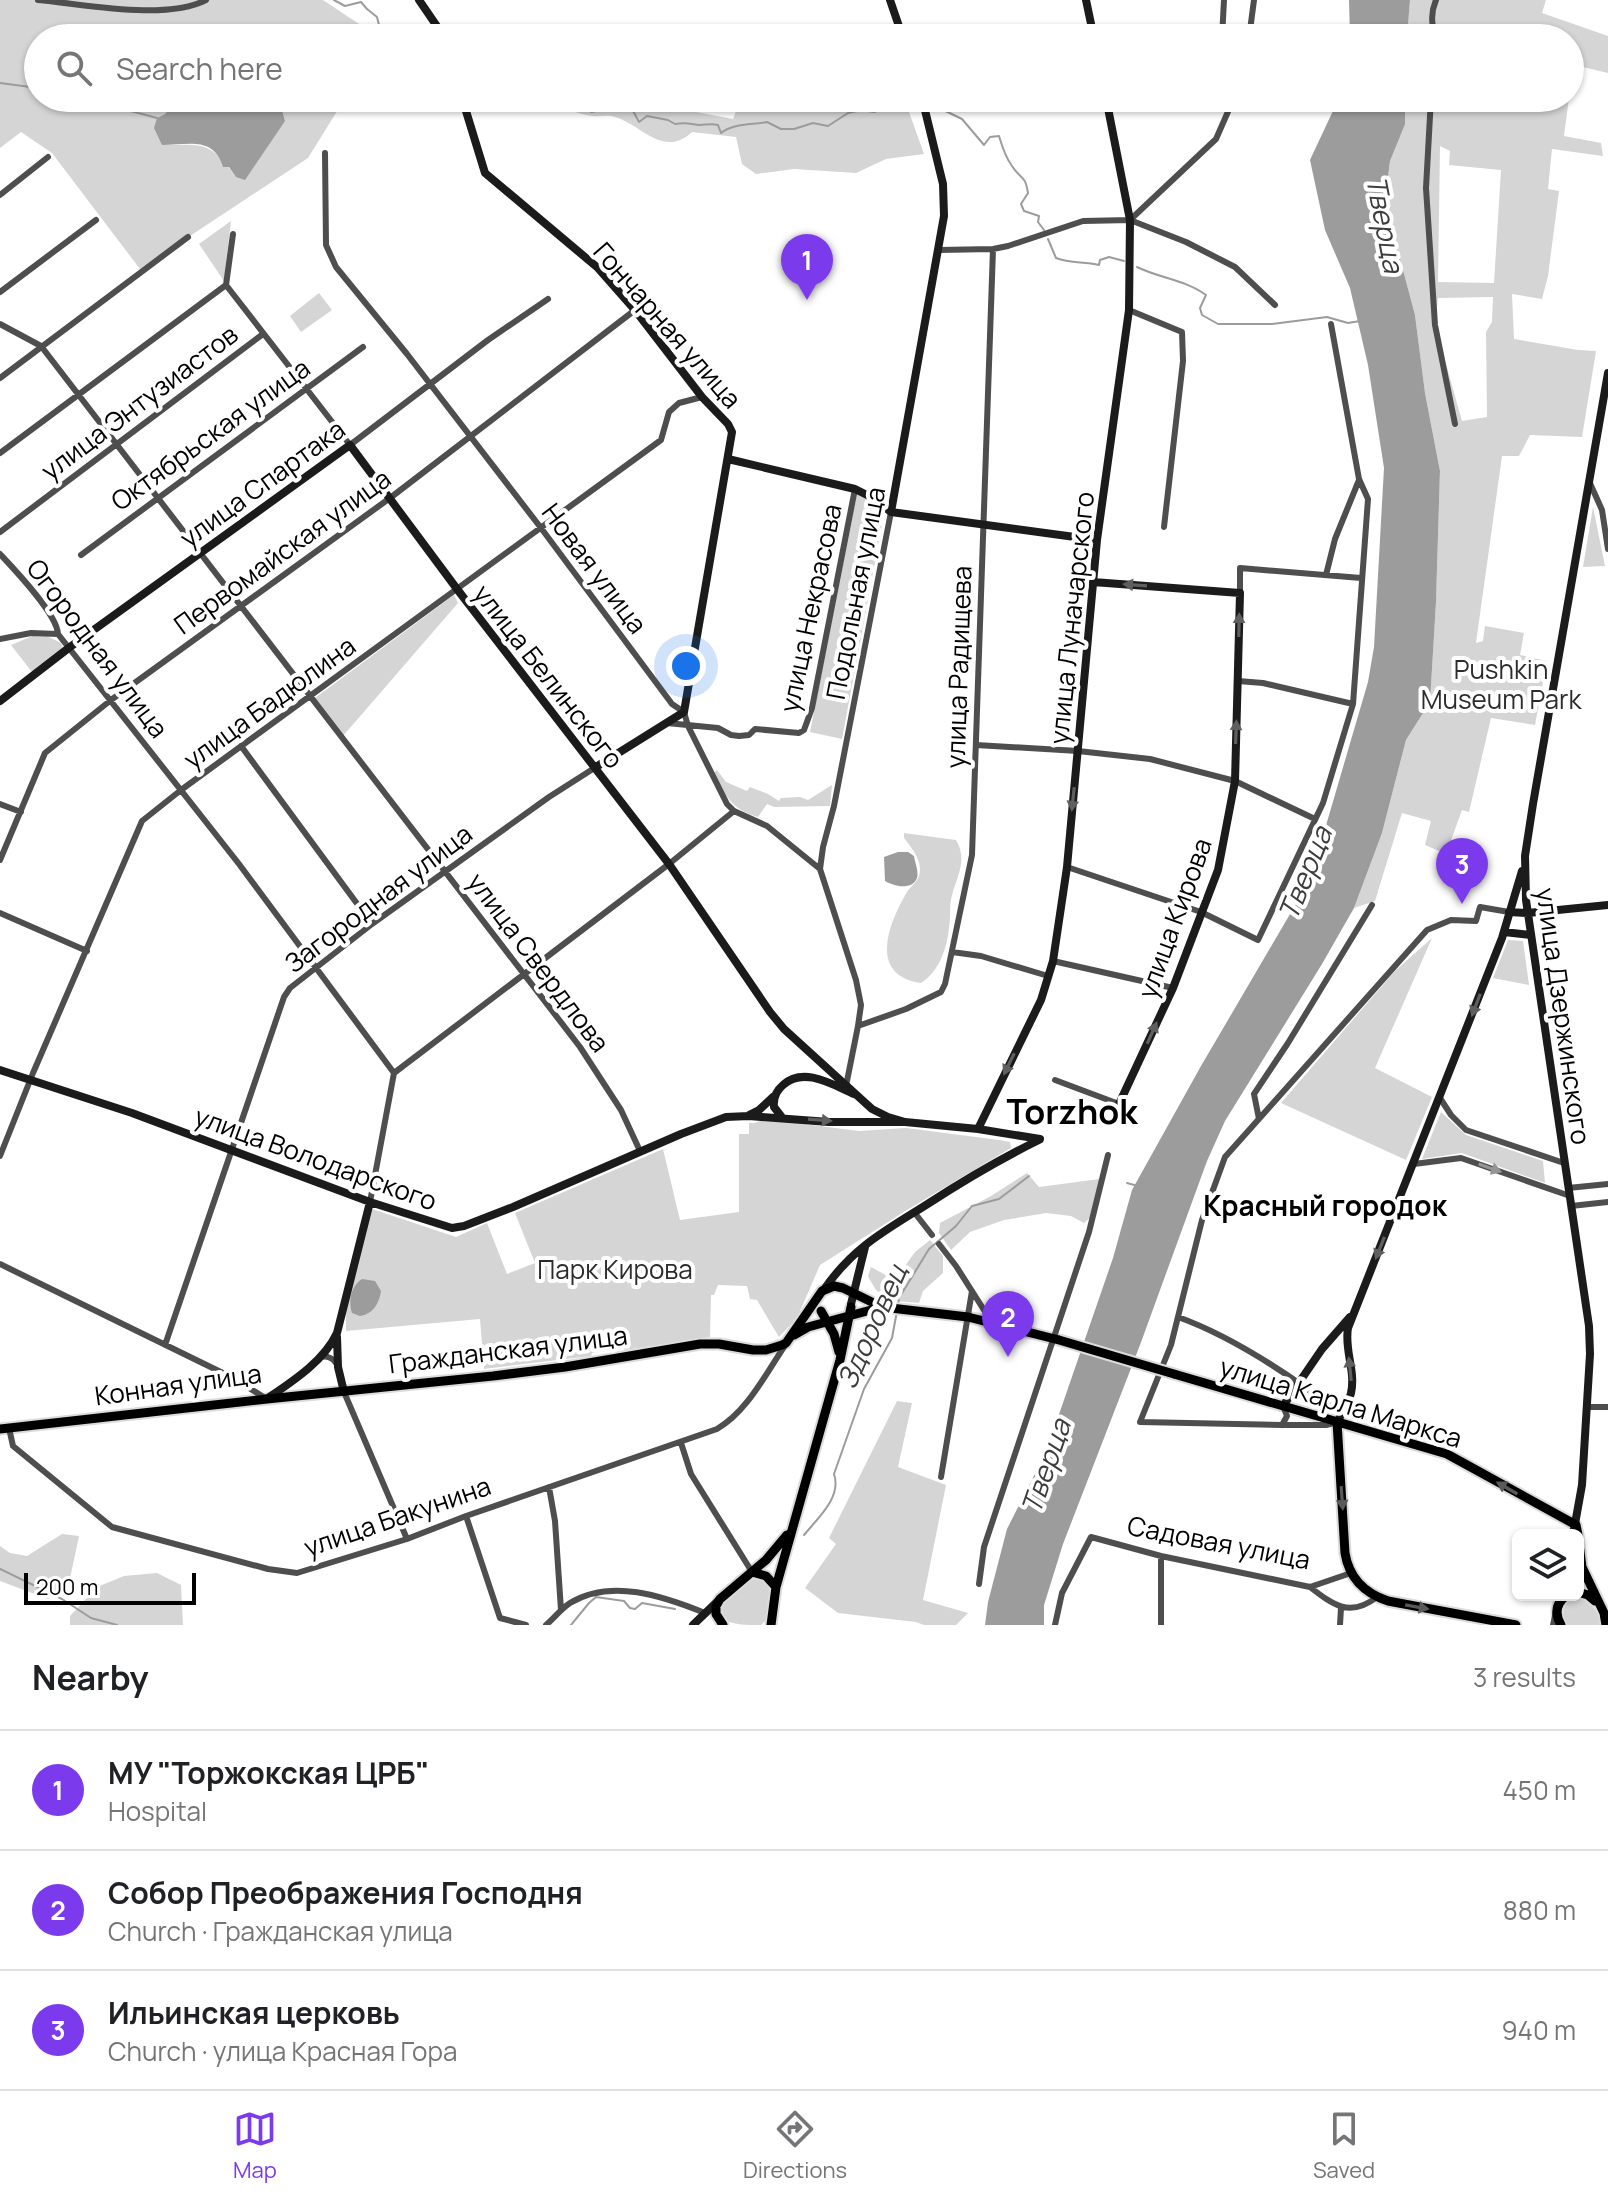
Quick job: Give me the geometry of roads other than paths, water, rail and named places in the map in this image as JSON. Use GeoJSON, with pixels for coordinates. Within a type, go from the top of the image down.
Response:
{"type":"FeatureCollection","features":[{"type":"Feature","properties":{"kind":"main road"},"geometry":{"type":"LineString","coordinates":[[770,1622],[776,1587],[844,1341],[847,1306],[832,1286],[821,1293],[788,1340]]}},
{"type":"Feature","properties":{"kind":"main road"},"geometry":{"type":"LineString","coordinates":[[821,1293],[818,1303],[835,1338],[840,1360]]}},
{"type":"Feature","properties":{"kind":"main road"},"geometry":{"type":"LineString","coordinates":[[821,1311],[828,1317],[865,1300],[880,1308]]}},
{"type":"Feature","properties":{"kind":"main road"},"geometry":{"type":"LineString","coordinates":[[847,1306],[904,1308],[968,1317],[1057,1339]]}},
{"type":"Feature","properties":{"kind":"main road","name":"Гражданская улица"},"geometry":{"type":"LineString","coordinates":[[267,1399],[565,1367],[700,1344],[753,1350],[774,1348],[802,1330],[827,1322],[847,1306]]}},
{"type":"Feature","properties":{"kind":"main road"},"geometry":{"type":"LineString","coordinates":[[844,1341],[854,1323],[880,1308]]}},
{"type":"Feature","properties":{"kind":"main road","name":"улица Карла Маркса"},"geometry":{"type":"LineString","coordinates":[[1057,1339],[1283,1406],[1339,1418],[1451,1455],[1570,1529]]}},
{"type":"Feature","properties":{"kind":"main road","name":"Конная улица"},"geometry":{"type":"LineString","coordinates":[[4,1429],[267,1399]]}},
{"type":"Feature","properties":{"kind":"main road"},"geometry":{"type":"LineString","coordinates":[[1339,1418],[1345,1553],[1351,1573],[1360,1585],[1377,1597],[1393,1602],[1516,1625]]}},
{"type":"Feature","properties":{"kind":"main road"},"geometry":{"type":"LineString","coordinates":[[723,1625],[715,1612],[720,1599],[779,1546],[795,1517]]}},
{"type":"Feature","properties":{"kind":"main road"},"geometry":{"type":"LineString","coordinates":[[1584,1571],[1605,1611],[1606,1625]]}},
{"type":"Feature","properties":{"kind":"main road"},"geometry":{"type":"LineString","coordinates":[[752,1572],[766,1576],[776,1587]]}},
{"type":"Feature","properties":{"kind":"main road"},"geometry":{"type":"LineString","coordinates":[[1584,1594],[1605,1611]]}},
{"type":"Feature","properties":{"kind":"main road"},"geometry":{"type":"LineString","coordinates":[[1558,1604],[1557,1617],[1561,1625]]}},
{"type":"Feature","properties":{"kind":"street"},"geometry":{"type":"LineString","coordinates":[[38,0],[169,10],[194,6],[206,0]]}},
{"type":"Feature","properties":{"kind":"street"},"geometry":{"type":"LineString","coordinates":[[890,0],[898,24]]}},
{"type":"Feature","properties":{"kind":"street"},"geometry":{"type":"LineString","coordinates":[[1086,0],[1091,24]]}},
{"type":"Feature","properties":{"kind":"street"},"geometry":{"type":"LineString","coordinates":[[1223,24],[1224,0]]}},
{"type":"Feature","properties":{"kind":"street"},"geometry":{"type":"LineString","coordinates":[[1251,24],[1254,0]]}},
{"type":"Feature","properties":{"kind":"street"},"geometry":{"type":"LineString","coordinates":[[1432,24],[1436,0]]}},
{"type":"Feature","properties":{"kind":"street"},"geometry":{"type":"LineString","coordinates":[[422,1],[436,24]]}},
{"type":"Feature","properties":{"kind":"street","name":"Гончарная улица"},"geometry":{"type":"LineString","coordinates":[[466,112],[485,173],[598,268],[635,310],[702,397],[724,419],[732,432],[728,459]]}},
{"type":"Feature","properties":{"kind":"street","name":"Подольная улица"},"geometry":{"type":"LineString","coordinates":[[845,1087],[861,1005],[856,980],[820,869],[891,512],[944,216],[944,192],[925,112]]}},
{"type":"Feature","properties":{"kind":"street","name":"улица Луначарского"},"geometry":{"type":"LineString","coordinates":[[978,1129],[1041,1000],[1053,961],[1067,867],[1097,540],[1129,310],[1130,220],[1109,112]]}},
{"type":"Feature","properties":{"kind":"street"},"geometry":{"type":"LineString","coordinates":[[1130,220],[1216,139],[1228,112]]}},
{"type":"Feature","properties":{"kind":"street"},"geometry":{"type":"LineString","coordinates":[[1430,112],[1426,188],[1435,325],[1455,424]]}},
{"type":"Feature","properties":{"kind":"street","name":"Новая улица"},"geometry":{"type":"LineString","coordinates":[[325,153],[326,245],[331,259],[541,528],[672,704],[684,712],[727,804],[734,811]]}},
{"type":"Feature","properties":{"kind":"street"},"geometry":{"type":"LineString","coordinates":[[0,195],[48,157]]}},
{"type":"Feature","properties":{"kind":"street"},"geometry":{"type":"LineString","coordinates":[[0,292],[96,220]]}},
{"type":"Feature","properties":{"kind":"street"},"geometry":{"type":"LineString","coordinates":[[939,250],[993,249],[1083,221],[1130,220],[1186,242],[1235,267],[1275,305]]}},
{"type":"Feature","properties":{"kind":"street"},"geometry":{"type":"LineString","coordinates":[[0,453],[226,285],[233,234]]}},
{"type":"Feature","properties":{"kind":"street"},"geometry":{"type":"LineString","coordinates":[[0,378],[188,237]]}},
{"type":"Feature","properties":{"kind":"street","name":"улица Радищева"},"geometry":{"type":"LineString","coordinates":[[858,1026],[906,1009],[941,992],[972,855],[993,249]]}},
{"type":"Feature","properties":{"kind":"street","name":"улица Белинского"},"geometry":{"type":"LineString","coordinates":[[226,285],[669,864],[784,1029],[845,1087],[877,1112],[905,1122]]}},
{"type":"Feature","properties":{"kind":"street","name":"улица Спартака"},"geometry":{"type":"LineString","coordinates":[[0,701],[488,340],[548,299]]}},
{"type":"Feature","properties":{"kind":"street","name":"Первомайская улица"},"geometry":{"type":"LineString","coordinates":[[0,860],[45,753],[111,700],[390,498],[635,310]]}},
{"type":"Feature","properties":{"kind":"street"},"geometry":{"type":"LineString","coordinates":[[1129,310],[1182,332],[1183,361],[1164,527]]}},
{"type":"Feature","properties":{"kind":"street","name":"улица Свердлова"},"geometry":{"type":"LineString","coordinates":[[0,324],[41,346],[80,395],[523,973],[602,1080],[621,1110],[640,1151]]}},
{"type":"Feature","properties":{"kind":"street"},"geometry":{"type":"LineString","coordinates":[[1067,867],[1201,912],[1258,940],[1323,803],[1353,704],[1368,499],[1359,479],[1331,324]]}},
{"type":"Feature","properties":{"kind":"street","name":"улица Энтузиастов"},"geometry":{"type":"LineString","coordinates":[[0,532],[263,334]]}},
{"type":"Feature","properties":{"kind":"street","name":"Октябрьская улица"},"geometry":{"type":"LineString","coordinates":[[81,555],[363,347]]}},
{"type":"Feature","properties":{"kind":"street","name":"улица Дзержинского"},"geometry":{"type":"LineString","coordinates":[[1577,1529],[1587,1407],[1589,1326],[1531,935],[1525,863],[1608,373]]}},
{"type":"Feature","properties":{"kind":"street","name":"улица Бадюлина"},"geometry":{"type":"LineString","coordinates":[[0,1156],[30,1079],[142,821],[661,440],[669,412],[679,403],[702,397]]}},
{"type":"Feature","properties":{"kind":"street"},"geometry":{"type":"LineString","coordinates":[[684,712],[728,459],[855,489],[891,512],[1097,540]]}},
{"type":"Feature","properties":{"kind":"street"},"geometry":{"type":"LineString","coordinates":[[1326,575],[1335,539],[1359,479]]}},
{"type":"Feature","properties":{"kind":"street"},"geometry":{"type":"LineString","coordinates":[[1589,481],[1602,510],[1608,549]]}},
{"type":"Feature","properties":{"kind":"street","name":"улица Некрасова"},"geometry":{"type":"LineString","coordinates":[[688,726],[718,728],[739,736],[749,735],[755,729],[799,733],[806,727],[855,489]]}},
{"type":"Feature","properties":{"kind":"street","name":"Огородная улица"},"geometry":{"type":"LineString","coordinates":[[0,554],[49,612],[57,624],[58,634],[181,790],[394,1073]]}},
{"type":"Feature","properties":{"kind":"street"},"geometry":{"type":"LineString","coordinates":[[1093,582],[1240,593],[1240,568],[1361,578]]}},
{"type":"Feature","properties":{"kind":"street","name":"улица Кирова"},"geometry":{"type":"LineString","coordinates":[[1119,1104],[1173,988],[1218,870],[1235,781],[1240,593]]}},
{"type":"Feature","properties":{"kind":"street"},"geometry":{"type":"LineString","coordinates":[[0,639],[31,633],[58,634]]}},
{"type":"Feature","properties":{"kind":"street"},"geometry":{"type":"LineString","coordinates":[[1238,681],[1263,683],[1353,704]]}},
{"type":"Feature","properties":{"kind":"street","name":"Загородная улица"},"geometry":{"type":"LineString","coordinates":[[165,1345],[284,997],[290,988],[372,924],[549,797],[684,712]]}},
{"type":"Feature","properties":{"kind":"street"},"geometry":{"type":"LineString","coordinates":[[664,723],[688,726]]}},
{"type":"Feature","properties":{"kind":"street"},"geometry":{"type":"LineString","coordinates":[[976,745],[1150,759],[1235,781],[1315,819]]}},
{"type":"Feature","properties":{"kind":"street"},"geometry":{"type":"LineString","coordinates":[[241,746],[372,924]]}},
{"type":"Feature","properties":{"kind":"street"},"geometry":{"type":"LineString","coordinates":[[0,804],[21,812]]}},
{"type":"Feature","properties":{"kind":"street"},"geometry":{"type":"LineString","coordinates":[[370,1202],[394,1073],[734,811],[767,826],[820,869]]}},
{"type":"Feature","properties":{"kind":"street"},"geometry":{"type":"LineString","coordinates":[[1525,863],[1509,912],[1504,932],[1354,1313],[1347,1334],[1351,1392],[1339,1418],[1326,1425],[1140,1422],[1171,1345],[1202,1220],[1223,1156],[1260,1120],[1427,930],[1451,920],[1476,921],[1480,907],[1509,912],[1528,913],[1608,905]]}},
{"type":"Feature","properties":{"kind":"street"},"geometry":{"type":"LineString","coordinates":[[1260,1120],[1254,1094],[1372,905]]}},
{"type":"Feature","properties":{"kind":"street"},"geometry":{"type":"LineString","coordinates":[[0,913],[87,951]]}},
{"type":"Feature","properties":{"kind":"street"},"geometry":{"type":"LineString","coordinates":[[1504,932],[1531,935]]}},
{"type":"Feature","properties":{"kind":"street"},"geometry":{"type":"LineString","coordinates":[[952,952],[981,956],[1048,976]]}},
{"type":"Feature","properties":{"kind":"street"},"geometry":{"type":"LineString","coordinates":[[1053,961],[1173,988]]}},
{"type":"Feature","properties":{"kind":"street","name":"улица Володарского"},"geometry":{"type":"LineString","coordinates":[[0,1070],[233,1149],[370,1202],[448,1227],[459,1227],[513,1207],[726,1117],[905,1122],[1040,1139],[914,1212]]}},
{"type":"Feature","properties":{"kind":"street","name":"улица Володарского"},"geometry":{"type":"LineString","coordinates":[[749,1116],[789,1080],[802,1076],[845,1087]]}},
{"type":"Feature","properties":{"kind":"street"},"geometry":{"type":"LineString","coordinates":[[1055,1080],[1119,1104]]}},
{"type":"Feature","properties":{"kind":"street"},"geometry":{"type":"LineString","coordinates":[[776,1093],[774,1107],[779,1115],[786,1118]]}},
{"type":"Feature","properties":{"kind":"street"},"geometry":{"type":"LineString","coordinates":[[853,1121],[863,1109],[860,1097]]}},
{"type":"Feature","properties":{"kind":"street"},"geometry":{"type":"LineString","coordinates":[[1440,1098],[1466,1130],[1564,1163]]}},
{"type":"Feature","properties":{"kind":"street"},"geometry":{"type":"LineString","coordinates":[[979,1584],[984,1547],[1057,1339],[1108,1155]]}},
{"type":"Feature","properties":{"kind":"street"},"geometry":{"type":"LineString","coordinates":[[1414,1164],[1461,1158],[1570,1197],[1608,1202]]}},
{"type":"Feature","properties":{"kind":"street"},"geometry":{"type":"LineString","coordinates":[[1570,1197],[1608,1184]]}},
{"type":"Feature","properties":{"kind":"street","name":"Конная улица"},"geometry":{"type":"LineString","coordinates":[[267,1399],[320,1357],[337,1333],[370,1202]]}},
{"type":"Feature","properties":{"kind":"street"},"geometry":{"type":"LineString","coordinates":[[821,1293],[842,1265],[867,1243],[914,1212],[932,1235]]}},
{"type":"Feature","properties":{"kind":"street"},"geometry":{"type":"LineString","coordinates":[[847,1306],[867,1243]]}},
{"type":"Feature","properties":{"kind":"street"},"geometry":{"type":"LineString","coordinates":[[939,1244],[991,1321]]}},
{"type":"Feature","properties":{"kind":"street"},"geometry":{"type":"LineString","coordinates":[[0,1264],[229,1376],[267,1399]]}},
{"type":"Feature","properties":{"kind":"street"},"geometry":{"type":"LineString","coordinates":[[857,1277],[865,1300]]}},
{"type":"Feature","properties":{"kind":"street"},"geometry":{"type":"LineString","coordinates":[[941,1477],[972,1291]]}},
{"type":"Feature","properties":{"kind":"street"},"geometry":{"type":"LineString","coordinates":[[1282,1425],[1287,1416],[1283,1406],[1299,1381],[1354,1313]]}},
{"type":"Feature","properties":{"kind":"street","name":"улица Карла Маркса"},"geometry":{"type":"LineString","coordinates":[[1178,1317],[1203,1326],[1299,1381],[1339,1418]]}},
{"type":"Feature","properties":{"kind":"street","name":"Конная улица"},"geometry":{"type":"LineString","coordinates":[[337,1333],[338,1367],[344,1392]]}},
{"type":"Feature","properties":{"kind":"street","name":"улица Бакунина"},"geometry":{"type":"LineString","coordinates":[[4,1429],[13,1446],[112,1527],[268,1569],[297,1573],[407,1539],[681,1443],[728,1423],[739,1412],[788,1340]]}},
{"type":"Feature","properties":{"kind":"street","name":"Гражданская улица"},"geometry":{"type":"LineString","coordinates":[[753,1350],[773,1362]]}},
{"type":"Feature","properties":{"kind":"street"},"geometry":{"type":"LineString","coordinates":[[320,1357],[332,1359],[338,1367]]}},
{"type":"Feature","properties":{"kind":"street"},"geometry":{"type":"LineString","coordinates":[[287,1385],[293,1396]]}},
{"type":"Feature","properties":{"kind":"street"},"geometry":{"type":"LineString","coordinates":[[344,1392],[407,1539]]}},
{"type":"Feature","properties":{"kind":"street"},"geometry":{"type":"LineString","coordinates":[[1587,1407],[1608,1407]]}},
{"type":"Feature","properties":{"kind":"street"},"geometry":{"type":"LineString","coordinates":[[681,1443],[691,1474],[752,1572]]}},
{"type":"Feature","properties":{"kind":"street"},"geometry":{"type":"LineString","coordinates":[[549,1487],[555,1521],[561,1610]]}},
{"type":"Feature","properties":{"kind":"street"},"geometry":{"type":"LineString","coordinates":[[466,1516],[500,1618],[526,1625]]}},
{"type":"Feature","properties":{"kind":"street","name":"Садовая улица"},"geometry":{"type":"LineString","coordinates":[[1055,1625],[1062,1593],[1091,1537],[1161,1556],[1310,1587],[1351,1573]]}},
{"type":"Feature","properties":{"kind":"street"},"geometry":{"type":"LineString","coordinates":[[1161,1556],[1161,1625]]}},
{"type":"Feature","properties":{"kind":"street"},"geometry":{"type":"LineString","coordinates":[[1310,1587],[1341,1608],[1362,1606],[1377,1597]]}},
{"type":"Feature","properties":{"kind":"street"},"geometry":{"type":"LineString","coordinates":[[546,1625],[570,1603],[614,1589],[662,1598],[705,1613]]}},
{"type":"Feature","properties":{"kind":"street"},"geometry":{"type":"LineString","coordinates":[[693,1625],[720,1599]]}},
{"type":"Feature","properties":{"kind":"street"},"geometry":{"type":"LineString","coordinates":[[1553,1625],[1558,1604]]}},
{"type":"Feature","properties":{"kind":"street"},"geometry":{"type":"LineString","coordinates":[[1340,1625],[1341,1608]]}},
{"type":"Feature","properties":{"kind":"water"},"geometry":{"type":"Polygon","coordinates":[[[1349,0],[1410,0],[1408,24],[1350,24],[1349,0]]]}},
{"type":"Feature","properties":{"kind":"water"},"geometry":{"type":"Polygon","coordinates":[[[282,112],[285,121],[245,180],[236,177],[229,167],[223,167],[219,157],[207,146],[162,145],[154,128],[157,118],[165,114],[282,112]]]}},
{"type":"Feature","properties":{"kind":"water","name":"Тверца"},"geometry":{"type":"Polygon","coordinates":[[[1332,112],[1405,112],[1405,124],[1390,161],[1386,193],[1415,315],[1425,393],[1440,471],[1430,702],[1406,740],[1382,833],[1354,908],[1225,1121],[1207,1161],[1063,1544],[1044,1605],[1044,1625],[985,1625],[1007,1529],[1046,1452],[1113,1258],[1132,1190],[1310,880],[1368,682],[1374,647],[1384,468],[1368,365],[1350,288],[1325,230],[1310,160],[1332,112]]]}},
{"type":"Feature","properties":{"kind":"water"},"geometry":{"type":"Polygon","coordinates":[[[908,852],[914,856],[917,876],[911,885],[897,886],[885,881],[884,857],[908,852]]]}},
{"type":"Feature","properties":{"kind":"water"},"geometry":{"type":"Polygon","coordinates":[[[362,1279],[375,1281],[381,1291],[375,1308],[360,1316],[352,1313],[351,1299],[355,1286],[362,1279]]]}},
{"type":"Feature","properties":{"kind":"waterway"},"geometry":{"type":"LineString","coordinates":[[334,0],[345,6],[361,2],[377,17],[379,24]]}},
{"type":"Feature","properties":{"kind":"waterway"},"geometry":{"type":"LineString","coordinates":[[0,83],[24,86]]}},
{"type":"Feature","properties":{"kind":"waterway"},"geometry":{"type":"LineString","coordinates":[[134,112],[157,118]]}},
{"type":"Feature","properties":{"kind":"waterway"},"geometry":{"type":"LineString","coordinates":[[634,112],[639,122],[647,116],[675,124],[718,125],[721,133],[737,126],[767,122],[781,129],[813,123],[828,126],[853,112]]}},
{"type":"Feature","properties":{"kind":"waterway"},"geometry":{"type":"LineString","coordinates":[[948,112],[962,119],[984,145],[990,137],[999,136],[1007,159],[1026,183],[1028,193],[1021,204],[1024,211],[1039,216],[1038,222],[1044,230]]}},
{"type":"Feature","properties":{"kind":"waterway"},"geometry":{"type":"LineString","coordinates":[[1048,239],[1056,258],[1062,260],[1099,265],[1100,260],[1109,257],[1124,261]]}},
{"type":"Feature","properties":{"kind":"waterway"},"geometry":{"type":"LineString","coordinates":[[1137,267],[1206,295],[1200,308],[1202,315],[1218,324],[1272,324],[1327,317],[1348,323],[1360,321]]}},
{"type":"Feature","properties":{"kind":"waterway","name":"Здоровец"},"geometry":{"type":"LineString","coordinates":[[898,1305],[899,1298],[929,1249],[956,1226],[972,1206],[999,1199],[1029,1176]]}},
{"type":"Feature","properties":{"kind":"waterway","name":"Здоровец"},"geometry":{"type":"LineString","coordinates":[[1127,1183],[1138,1186]]}},
{"type":"Feature","properties":{"kind":"waterway","name":"Здоровец"},"geometry":{"type":"LineString","coordinates":[[804,1535],[832,1499],[836,1483],[834,1474],[864,1389],[892,1338],[897,1311]]}},
{"type":"Feature","properties":{"kind":"waterway"},"geometry":{"type":"LineString","coordinates":[[0,1569],[62,1599],[91,1618],[117,1625]]}},
{"type":"Feature","properties":{"kind":"waterway","name":"Здоровец"},"geometry":{"type":"LineString","coordinates":[[571,1625],[596,1597],[624,1601],[635,1609],[642,1603],[675,1609]]}},
{"type":"Feature","properties":{"kind":"place","name":"МУ \"Торжокская ЦРБ\""},"geometry":{"type":"Point","coordinates":[807,300]}},
{"type":"Feature","properties":{"kind":"place","name":"Ильинская церковь"},"geometry":{"type":"Point","coordinates":[1462,904]}},
{"type":"Feature","properties":{"kind":"place","name":"Собор Преображения Господня"},"geometry":{"type":"Point","coordinates":[1008,1357]}},
{"type":"Feature","properties":{"kind":"district","name":"Torzhok"},"geometry":{"type":"Point","coordinates":[1072,1111]}},
{"type":"Feature","properties":{"kind":"district","name":"Красный городок"},"geometry":{"type":"Point","coordinates":[1325,1205]}},
{"type":"Feature","properties":{"kind":"park label","name":"Pushkin Museum Park"},"geometry":{"type":"Point","coordinates":[1501,684]}},
{"type":"Feature","properties":{"kind":"park label","name":"Парк Кирова"},"geometry":{"type":"Point","coordinates":[615,1269]}}]}
